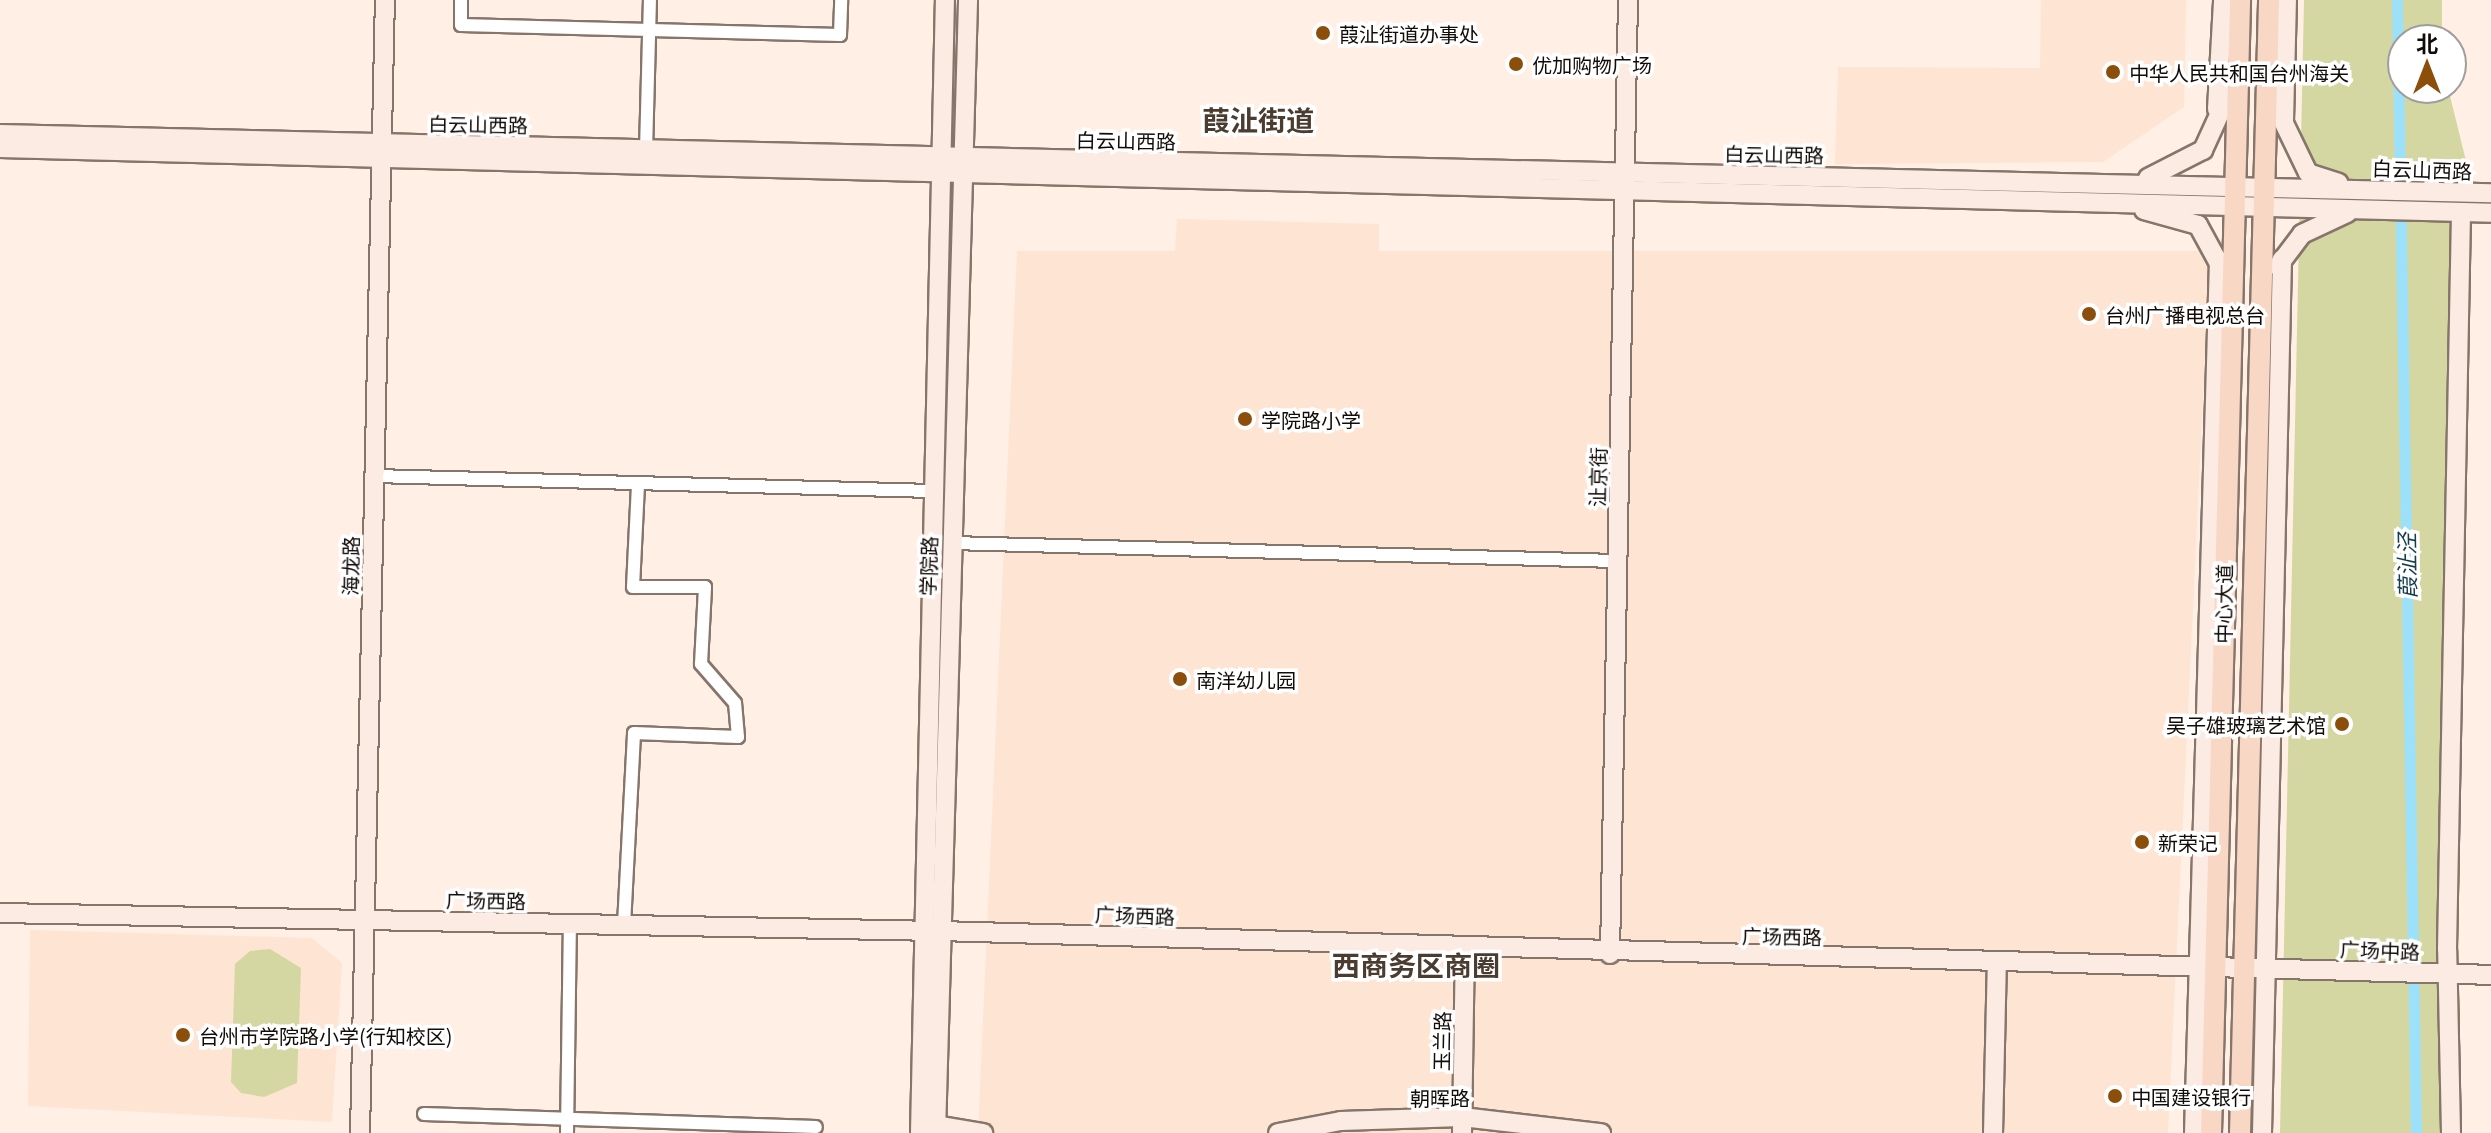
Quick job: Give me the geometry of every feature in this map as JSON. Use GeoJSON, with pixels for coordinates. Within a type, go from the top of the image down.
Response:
{"type":"FeatureCollection","features":[{"type":"Feature","properties":{"kind":"main road","name":"海龙路"},"geometry":{"type":"LineString","coordinates":[[360,1133],[385,0]]}},
{"type":"Feature","properties":{"kind":"main road","name":"学院路"},"geometry":{"type":"LineString","coordinates":[[931,1130],[933,491],[945,0]]}},
{"type":"Feature","properties":{"kind":"main road","name":"学院路"},"geometry":{"type":"LineString","coordinates":[[931,930],[951,543],[968,0]]}},
{"type":"Feature","properties":{"kind":"main road","name":"沚京街"},"geometry":{"type":"LineString","coordinates":[[1610,954],[1628,0]]}},
{"type":"Feature","properties":{"kind":"main road"},"geometry":{"type":"LineString","coordinates":[[2217,123],[2223,0]]}},
{"type":"Feature","properties":{"kind":"main road","name":"中心大道"},"geometry":{"type":"LineString","coordinates":[[2211,1133],[2206,967],[2240,0]]}},
{"type":"Feature","properties":{"kind":"main road","name":"中心大道"},"geometry":{"type":"LineString","coordinates":[[2240,1133],[2269,0]]}},
{"type":"Feature","properties":{"kind":"main road"},"geometry":{"type":"LineString","coordinates":[[2284,127],[2287,0]]}},
{"type":"Feature","properties":{"kind":"main road","name":"中心大道"},"geometry":{"type":"LineString","coordinates":[[2120,183],[2169,174],[2203,150],[2237,75]]}},
{"type":"Feature","properties":{"kind":"main road","name":"中心大道"},"geometry":{"type":"LineString","coordinates":[[2267,88],[2308,173],[2366,190]]}},
{"type":"Feature","properties":{"kind":"main road","name":"白云山西路"},"geometry":{"type":"LineString","coordinates":[[0,134],[381,151],[940,166],[1625,172],[2120,183],[2264,196],[2366,190],[2491,193]]}},
{"type":"Feature","properties":{"kind":"main road","name":"白云山西路"},"geometry":{"type":"LineString","coordinates":[[0,148],[646,151],[940,166]]}},
{"type":"Feature","properties":{"kind":"main road","name":"白云山西路"},"geometry":{"type":"LineString","coordinates":[[963,166],[1624,193],[2110,203],[2233,195]]}},
{"type":"Feature","properties":{"kind":"main road","name":"白云山西路"},"geometry":{"type":"LineString","coordinates":[[2264,196],[2367,209],[2491,213]]}},
{"type":"Feature","properties":{"kind":"main road","name":"白云山西路"},"geometry":{"type":"LineString","coordinates":[[2110,203],[2198,225],[2219,260],[2231,303]]}},
{"type":"Feature","properties":{"kind":"main road","name":"中心大道"},"geometry":{"type":"LineString","coordinates":[[2261,297],[2282,259],[2302,234],[2367,209]]}},
{"type":"Feature","properties":{"kind":"main road"},"geometry":{"type":"LineString","coordinates":[[2451,1133],[2442,974],[2461,212]]}},
{"type":"Feature","properties":{"kind":"main road"},"geometry":{"type":"LineString","coordinates":[[2262,1133],[2282,259]]}},
{"type":"Feature","properties":{"kind":"main road"},"geometry":{"type":"LineString","coordinates":[[2194,1133],[2206,967],[2219,260]]}},
{"type":"Feature","properties":{"kind":"main road","name":"广场西路"},"geometry":{"type":"LineString","coordinates":[[0,913],[931,930],[1610,954],[2268,969]]}},
{"type":"Feature","properties":{"kind":"main road","name":"玉兰路"},"geometry":{"type":"LineString","coordinates":[[1462,1125],[1465,949]]}},
{"type":"Feature","properties":{"kind":"main road"},"geometry":{"type":"LineString","coordinates":[[1993,1133],[1997,963]]}},
{"type":"Feature","properties":{"kind":"main road","name":"广场中路"},"geometry":{"type":"LineString","coordinates":[[2268,969],[2491,975]]}},
{"type":"Feature","properties":{"kind":"main road","name":"朝晖路"},"geometry":{"type":"LineString","coordinates":[[1278,1133],[1341,1121],[1601,1133]]}},
{"type":"Feature","properties":{"kind":"main road"},"geometry":{"type":"LineString","coordinates":[[931,1130],[983,1133]]}},
{"type":"Feature","properties":{"kind":"street"},"geometry":{"type":"LineString","coordinates":[[461,0],[461,25],[840,35],[841,0]]}},
{"type":"Feature","properties":{"kind":"street"},"geometry":{"type":"LineString","coordinates":[[646,151],[650,0]]}},
{"type":"Feature","properties":{"kind":"street"},"geometry":{"type":"LineString","coordinates":[[374,476],[933,491]]}},
{"type":"Feature","properties":{"kind":"street"},"geometry":{"type":"LineString","coordinates":[[624,925],[634,733],[738,737],[735,703],[701,664],[705,587],[633,587],[638,483]]}},
{"type":"Feature","properties":{"kind":"street"},"geometry":{"type":"LineString","coordinates":[[951,543],[1617,561]]}},
{"type":"Feature","properties":{"kind":"street"},"geometry":{"type":"LineString","coordinates":[[567,1133],[570,924]]}},
{"type":"Feature","properties":{"kind":"street"},"geometry":{"type":"LineString","coordinates":[[424,1114],[567,1119],[672,1129],[816,1127]]}},
{"type":"Feature","properties":{"kind":"shaded area"},"geometry":{"type":"Polygon","coordinates":[[[2041,0],[2186,0],[2184,107],[2103,162],[1835,164],[1838,67],[2040,68],[2041,0]]]}},
{"type":"Feature","properties":{"kind":"shaded area"},"geometry":{"type":"Polygon","coordinates":[[[1177,219],[1379,224],[1379,251],[2210,251],[2168,1133],[978,1133],[1017,251],[1175,251],[1177,219]]]}},
{"type":"Feature","properties":{"kind":"shaded area","name":"台州市学院路小学(行知校区)"},"geometry":{"type":"Polygon","coordinates":[[[30,930],[312,938],[342,963],[332,1122],[28,1106],[30,930]]]}},
{"type":"Feature","properties":{"kind":"green space"},"geometry":{"type":"Polygon","coordinates":[[[2304,0],[2442,0],[2442,24],[2387,24],[2387,104],[2452,104],[2468,169],[2461,212],[2451,1133],[2280,1133],[2304,0]]]}},
{"type":"Feature","properties":{"kind":"green space"},"geometry":{"type":"Polygon","coordinates":[[[270,949],[301,968],[297,1083],[264,1097],[241,1093],[231,1082],[235,964],[250,951],[270,949]]]}},
{"type":"Feature","properties":{"kind":"waterway","name":"葭沚泾"},"geometry":{"type":"LineString","coordinates":[[2397,0],[2416,1133]]}},
{"type":"Feature","properties":{"kind":"place","name":"葭沚街道办事处"},"geometry":{"type":"Point","coordinates":[1323,33]}},
{"type":"Feature","properties":{"kind":"place","name":"优加购物广场"},"geometry":{"type":"Point","coordinates":[1516,64]}},
{"type":"Feature","properties":{"kind":"place","name":"中华人民共和国台州海关"},"geometry":{"type":"Point","coordinates":[2113,72]}},
{"type":"Feature","properties":{"kind":"place","name":"台州广播电视总台"},"geometry":{"type":"Point","coordinates":[2089,314]}},
{"type":"Feature","properties":{"kind":"place","name":"学院路小学"},"geometry":{"type":"Point","coordinates":[1245,419]}},
{"type":"Feature","properties":{"kind":"place","name":"南洋幼儿园"},"geometry":{"type":"Point","coordinates":[1180,679]}},
{"type":"Feature","properties":{"kind":"place","name":"吴子雄玻璃艺术馆"},"geometry":{"type":"Point","coordinates":[2342,724]}},
{"type":"Feature","properties":{"kind":"place","name":"新荣记"},"geometry":{"type":"Point","coordinates":[2142,842]}},
{"type":"Feature","properties":{"kind":"place","name":"台州市学院路小学(行知校区)"},"geometry":{"type":"Point","coordinates":[183,1035]}},
{"type":"Feature","properties":{"kind":"place","name":"中国建设银行"},"geometry":{"type":"Point","coordinates":[2115,1096]}},
{"type":"Feature","properties":{"kind":"district","name":"葭沚街道"},"geometry":{"type":"Point","coordinates":[1258,119]}},
{"type":"Feature","properties":{"kind":"district","name":"西商务区商圈"},"geometry":{"type":"Point","coordinates":[1416,964]}}]}
